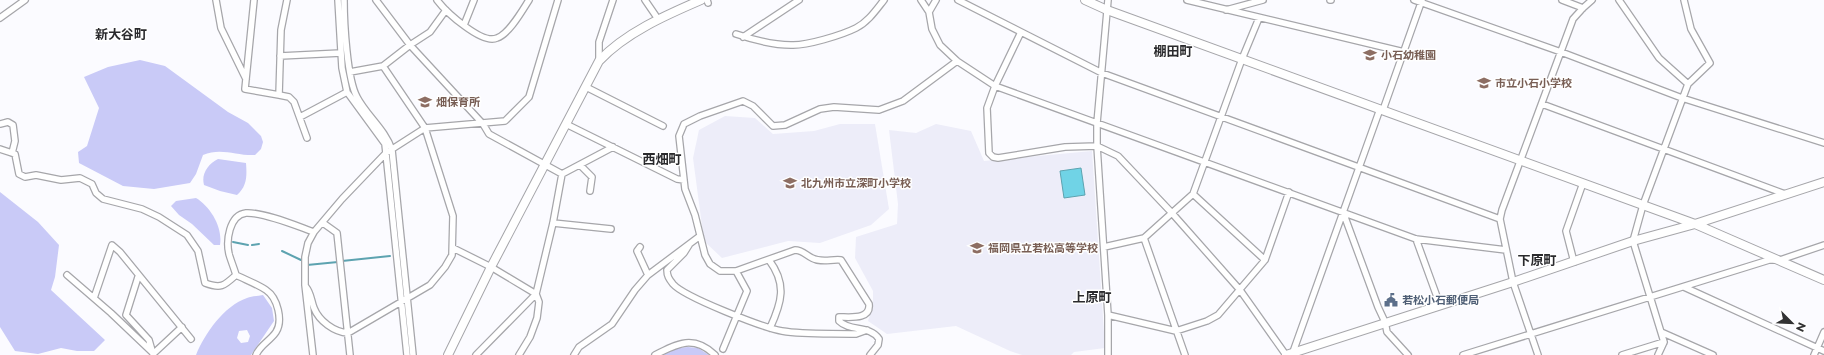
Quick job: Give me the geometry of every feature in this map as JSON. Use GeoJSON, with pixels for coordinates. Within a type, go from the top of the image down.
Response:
{"type":"FeatureCollection","features":[{"type":"Feature","properties":{"kind":"street"},"geometry":{"type":"LineString","coordinates":[[0,18],[25,0]]}},
{"type":"Feature","properties":{"kind":"street"},"geometry":{"type":"LineString","coordinates":[[216,0],[221,28],[246,80]]}},
{"type":"Feature","properties":{"kind":"street"},"geometry":{"type":"LineString","coordinates":[[254,0],[245,89],[289,97],[294,102],[307,138]]}},
{"type":"Feature","properties":{"kind":"street"},"geometry":{"type":"LineString","coordinates":[[279,95],[280,30],[287,0]]}},
{"type":"Feature","properties":{"kind":"street"},"geometry":{"type":"LineString","coordinates":[[338,0],[341,53],[348,92],[384,144],[386,153],[404,299],[413,355]]}},
{"type":"Feature","properties":{"kind":"street"},"geometry":{"type":"LineString","coordinates":[[344,0],[350,72],[356,96],[388,139],[392,150],[407,355]]}},
{"type":"Feature","properties":{"kind":"street"},"geometry":{"type":"LineString","coordinates":[[376,0],[410,44],[483,124],[489,134],[562,174]]}},
{"type":"Feature","properties":{"kind":"street"},"geometry":{"type":"LineString","coordinates":[[437,0],[446,10],[464,25],[490,40],[501,36],[520,15],[528,0]]}},
{"type":"Feature","properties":{"kind":"street"},"geometry":{"type":"LineString","coordinates":[[464,25],[474,0]]}},
{"type":"Feature","properties":{"kind":"street"},"geometry":{"type":"LineString","coordinates":[[314,355],[305,285],[305,257],[308,243],[314,232],[347,194],[386,153],[425,128],[504,121],[529,97],[558,0]]}},
{"type":"Feature","properties":{"kind":"street"},"geometry":{"type":"LineString","coordinates":[[599,61],[599,42],[613,0]]}},
{"type":"Feature","properties":{"kind":"street"},"geometry":{"type":"LineString","coordinates":[[645,0],[658,19]]}},
{"type":"Feature","properties":{"kind":"street"},"geometry":{"type":"LineString","coordinates":[[743,36],[799,0]]}},
{"type":"Feature","properties":{"kind":"street"},"geometry":{"type":"LineString","coordinates":[[736,34],[755,41],[791,46],[809,43],[856,28],[869,18],[884,0]]}},
{"type":"Feature","properties":{"kind":"street"},"geometry":{"type":"LineString","coordinates":[[920,0],[929,12],[932,29],[940,45],[957,61],[995,86],[1416,239],[1506,250]]}},
{"type":"Feature","properties":{"kind":"street"},"geometry":{"type":"LineString","coordinates":[[929,12],[936,0]]}},
{"type":"Feature","properties":{"kind":"street"},"geometry":{"type":"LineString","coordinates":[[958,0],[1102,73],[1500,219]]}},
{"type":"Feature","properties":{"kind":"street"},"geometry":{"type":"LineString","coordinates":[[1085,0],[1107,10],[1695,224],[1824,280]]}},
{"type":"Feature","properties":{"kind":"street"},"geometry":{"type":"LineString","coordinates":[[1108,0],[1096,146],[1108,315],[1108,355]]}},
{"type":"Feature","properties":{"kind":"street"},"geometry":{"type":"LineString","coordinates":[[1187,0],[1404,52]]}},
{"type":"Feature","properties":{"kind":"street"},"geometry":{"type":"LineString","coordinates":[[1226,10],[1262,0]]}},
{"type":"Feature","properties":{"kind":"street"},"geometry":{"type":"LineString","coordinates":[[1414,0],[1422,1],[1682,98],[1824,143]]}},
{"type":"Feature","properties":{"kind":"street"},"geometry":{"type":"LineString","coordinates":[[1562,0],[1582,8]]}},
{"type":"Feature","properties":{"kind":"street"},"geometry":{"type":"LineString","coordinates":[[1538,355],[1513,282],[1500,219],[1573,19],[1582,8],[1592,0]]}},
{"type":"Feature","properties":{"kind":"street"},"geometry":{"type":"LineString","coordinates":[[1619,0],[1659,58],[1688,84]]}},
{"type":"Feature","properties":{"kind":"street"},"geometry":{"type":"LineString","coordinates":[[1658,355],[1664,342],[1633,241],[1643,205],[1688,84],[1710,63],[1691,29],[1684,0]]}},
{"type":"Feature","properties":{"kind":"street"},"geometry":{"type":"LineString","coordinates":[[448,355],[491,267],[599,61],[608,51],[658,19],[705,1]]}},
{"type":"Feature","properties":{"kind":"street"},"geometry":{"type":"LineString","coordinates":[[1288,354],[1404,52],[1422,1]]}},
{"type":"Feature","properties":{"kind":"street"},"geometry":{"type":"LineString","coordinates":[[350,72],[383,66],[410,44],[430,32],[446,10]]}},
{"type":"Feature","properties":{"kind":"street"},"geometry":{"type":"LineString","coordinates":[[1104,247],[1144,238],[1171,212],[1193,194],[1242,59],[1259,18]]}},
{"type":"Feature","properties":{"kind":"street"},"geometry":{"type":"LineString","coordinates":[[1021,32],[995,86],[988,108],[989,153],[993,157],[998,158],[1064,147],[1096,146],[1118,156],[1171,212],[1240,290],[1288,354]]}},
{"type":"Feature","properties":{"kind":"street"},"geometry":{"type":"LineString","coordinates":[[280,56],[341,53]]}},
{"type":"Feature","properties":{"kind":"street"},"geometry":{"type":"LineString","coordinates":[[870,355],[878,345],[879,339],[872,332],[843,324],[839,321],[839,317],[861,317],[867,313],[869,308],[869,304],[846,265],[841,260],[813,259],[799,250],[795,250],[736,271],[720,271],[710,264],[705,255],[695,215],[685,189],[679,136],[684,124],[700,116],[743,102],[753,106],[773,126],[785,125],[820,109],[834,106],[879,110],[903,101],[957,61]]}},
{"type":"Feature","properties":{"kind":"street"},"geometry":{"type":"LineString","coordinates":[[305,285],[309,291],[314,308],[320,318],[338,330],[348,332],[430,285],[445,267],[452,255],[453,216],[425,128],[383,66]]}},
{"type":"Feature","properties":{"kind":"street"},"geometry":{"type":"LineString","coordinates":[[586,86],[663,126]]}},
{"type":"Feature","properties":{"kind":"street"},"geometry":{"type":"LineString","coordinates":[[300,117],[348,92]]}},
{"type":"Feature","properties":{"kind":"street"},"geometry":{"type":"LineString","coordinates":[[1542,104],[1785,194]]}},
{"type":"Feature","properties":{"kind":"street"},"geometry":{"type":"LineString","coordinates":[[0,124],[8,122],[13,125],[15,141],[12,153]]}},
{"type":"Feature","properties":{"kind":"street"},"geometry":{"type":"LineString","coordinates":[[566,124],[677,179],[684,180]]}},
{"type":"Feature","properties":{"kind":"street"},"geometry":{"type":"LineString","coordinates":[[562,174],[612,148]]}},
{"type":"Feature","properties":{"kind":"street"},"geometry":{"type":"LineString","coordinates":[[0,149],[15,154],[19,174],[25,177],[36,175],[61,180],[80,178],[92,184],[96,193],[103,199],[142,209],[160,217],[187,235],[198,252],[205,283],[216,287],[224,285],[236,275]]}},
{"type":"Feature","properties":{"kind":"street"},"geometry":{"type":"LineString","coordinates":[[580,165],[592,177],[590,191]]}},
{"type":"Feature","properties":{"kind":"street"},"geometry":{"type":"LineString","coordinates":[[476,355],[536,294],[553,224],[562,174]]}},
{"type":"Feature","properties":{"kind":"street"},"geometry":{"type":"LineString","coordinates":[[1288,354],[1513,282],[1633,241],[1695,224],[1824,182]]}},
{"type":"Feature","properties":{"kind":"street"},"geometry":{"type":"LineString","coordinates":[[1574,262],[1566,231],[1583,183]]}},
{"type":"Feature","properties":{"kind":"street"},"geometry":{"type":"LineString","coordinates":[[1108,315],[1176,331],[1207,321],[1218,315],[1265,260],[1290,192]]}},
{"type":"Feature","properties":{"kind":"street"},"geometry":{"type":"LineString","coordinates":[[1193,194],[1265,260]]}},
{"type":"Feature","properties":{"kind":"street"},"geometry":{"type":"LineString","coordinates":[[1343,212],[1385,322],[1387,332],[1408,355]]}},
{"type":"Feature","properties":{"kind":"street"},"geometry":{"type":"LineString","coordinates":[[256,355],[261,346],[275,333],[279,326],[280,317],[273,298],[267,291],[236,275],[229,254],[231,226],[235,218],[245,213],[285,222],[314,232]]}},
{"type":"Feature","properties":{"kind":"street"},"geometry":{"type":"LineString","coordinates":[[322,223],[337,233],[350,355]]}},
{"type":"Feature","properties":{"kind":"street"},"geometry":{"type":"LineString","coordinates":[[553,224],[611,229]]}},
{"type":"Feature","properties":{"kind":"street"},"geometry":{"type":"LineString","coordinates":[[574,355],[579,347],[612,324],[635,290],[648,275],[700,236]]}},
{"type":"Feature","properties":{"kind":"street"},"geometry":{"type":"LineString","coordinates":[[1144,238],[1185,355]]}},
{"type":"Feature","properties":{"kind":"street"},"geometry":{"type":"LineString","coordinates":[[1416,239],[1440,305]]}},
{"type":"Feature","properties":{"kind":"street"},"geometry":{"type":"LineString","coordinates":[[94,298],[112,245],[120,252],[191,339]]}},
{"type":"Feature","properties":{"kind":"street"},"geometry":{"type":"LineString","coordinates":[[689,245],[684,253],[667,270],[667,276],[673,285],[695,298],[737,316],[783,331],[856,334],[867,330]]}},
{"type":"Feature","properties":{"kind":"street"},"geometry":{"type":"LineString","coordinates":[[1463,355],[1650,296],[1684,287],[1769,260],[1780,260],[1824,245]]}},
{"type":"Feature","properties":{"kind":"street"},"geometry":{"type":"LineString","coordinates":[[640,247],[637,251],[648,275]]}},
{"type":"Feature","properties":{"kind":"street"},"geometry":{"type":"LineString","coordinates":[[453,248],[491,267],[536,294],[539,302],[537,318],[530,337],[519,355]]}},
{"type":"Feature","properties":{"kind":"street"},"geometry":{"type":"LineString","coordinates":[[769,260],[777,270],[781,285],[780,307],[770,328]]}},
{"type":"Feature","properties":{"kind":"street"},"geometry":{"type":"LineString","coordinates":[[723,349],[747,291],[736,271]]}},
{"type":"Feature","properties":{"kind":"street"},"geometry":{"type":"LineString","coordinates":[[67,275],[154,354]]}},
{"type":"Feature","properties":{"kind":"street"},"geometry":{"type":"LineString","coordinates":[[138,277],[126,314],[149,340],[154,354]]}},
{"type":"Feature","properties":{"kind":"street"},"geometry":{"type":"LineString","coordinates":[[1684,287],[1824,351]]}},
{"type":"Feature","properties":{"kind":"street"},"geometry":{"type":"LineString","coordinates":[[154,354],[182,327]]}},
{"type":"Feature","properties":{"kind":"street"},"geometry":{"type":"LineString","coordinates":[[1661,332],[1700,352],[1713,355]]}},
{"type":"Feature","properties":{"kind":"street"},"geometry":{"type":"LineString","coordinates":[[1814,355],[1824,332]]}},
{"type":"Feature","properties":{"kind":"street"},"geometry":{"type":"LineString","coordinates":[[655,355],[675,344],[688,342],[707,347],[715,355]]}},
{"type":"Feature","properties":{"kind":"street"},"geometry":{"type":"LineString","coordinates":[[1622,355],[1664,342]]}},
{"type":"Feature","properties":{"kind":"shaded area"},"geometry":{"type":"Polygon","coordinates":[[[140,60],[165,66],[228,112],[248,123],[261,136],[263,142],[261,149],[255,155],[216,152],[203,155],[196,174],[190,183],[154,189],[123,186],[79,163],[78,152],[87,146],[99,108],[84,77],[108,67],[140,60]]]}},
{"type":"Feature","properties":{"kind":"shaded area","name":"北九州市立深町小学校"},"geometry":{"type":"Polygon","coordinates":[[[725,116],[755,118],[773,134],[814,131],[840,124],[875,124],[889,209],[871,225],[820,243],[788,241],[722,258],[704,241],[693,158],[699,130],[725,116]]]}},
{"type":"Feature","properties":{"kind":"shaded area","name":"福岡県立若松高等学校"},"geometry":{"type":"Polygon","coordinates":[[[936,124],[971,131],[984,161],[1092,151],[1105,348],[1074,352],[1071,355],[1022,355],[956,326],[887,334],[868,321],[873,305],[873,291],[855,258],[856,237],[897,224],[898,204],[889,130],[916,133],[936,124]]]}},
{"type":"Feature","properties":{"kind":"shaded area"},"geometry":{"type":"Polygon","coordinates":[[[218,159],[246,163],[245,184],[237,195],[204,185],[204,173],[211,164],[218,159]]]}},
{"type":"Feature","properties":{"kind":"shaded area"},"geometry":{"type":"Polygon","coordinates":[[[1081,168],[1085,195],[1064,198],[1060,171],[1081,168]]]}},
{"type":"Feature","properties":{"kind":"shaded area"},"geometry":{"type":"Polygon","coordinates":[[[0,192],[38,222],[59,245],[55,277],[51,290],[105,340],[94,351],[77,351],[61,348],[38,354],[15,351],[0,327],[0,192]]]}},
{"type":"Feature","properties":{"kind":"shaded area"},"geometry":{"type":"Polygon","coordinates":[[[196,198],[211,212],[215,218],[220,232],[220,245],[214,245],[192,224],[179,215],[171,206],[176,201],[196,198]]]}},
{"type":"Feature","properties":{"kind":"shaded area"},"geometry":{"type":"Polygon","coordinates":[[[263,295],[272,308],[274,321],[251,355],[196,355],[210,329],[223,314],[231,307],[249,297],[263,295]],[[247,330],[239,331],[237,338],[241,343],[248,342],[250,336],[247,330]]]}},
{"type":"Feature","properties":{"kind":"shaded area"},"geometry":{"type":"Polygon","coordinates":[[[677,348],[698,348],[709,355],[663,355],[677,348]]]}},
{"type":"Feature","properties":{"kind":"waterway"},"geometry":{"type":"LineString","coordinates":[[233,242],[248,245]]}},
{"type":"Feature","properties":{"kind":"waterway"},"geometry":{"type":"LineString","coordinates":[[252,245],[259,244]]}},
{"type":"Feature","properties":{"kind":"waterway"},"geometry":{"type":"LineString","coordinates":[[282,251],[301,260]]}},
{"type":"Feature","properties":{"kind":"waterway"},"geometry":{"type":"LineString","coordinates":[[342,261],[390,256]]}},
{"type":"Feature","properties":{"kind":"waterway"},"geometry":{"type":"LineString","coordinates":[[307,265],[338,262]]}},
{"type":"Feature","properties":{"kind":"place","name":"小石幼稚園"},"geometry":{"type":"Point","coordinates":[1370,55]}},
{"type":"Feature","properties":{"kind":"place","name":"市立小石小学校"},"geometry":{"type":"Point","coordinates":[1484,83]}},
{"type":"Feature","properties":{"kind":"place","name":"畑保育所"},"geometry":{"type":"Point","coordinates":[425,102]}},
{"type":"Feature","properties":{"kind":"place","name":"北九州市立深町小学校"},"geometry":{"type":"Point","coordinates":[790,183]}},
{"type":"Feature","properties":{"kind":"place","name":"福岡県立若松高等学校"},"geometry":{"type":"Point","coordinates":[977,248]}},
{"type":"Feature","properties":{"kind":"place","name":"若松小石郵便局"},"geometry":{"type":"Point","coordinates":[1391,300]}},
{"type":"Feature","properties":{"kind":"district","name":"新大谷町"},"geometry":{"type":"Point","coordinates":[121,34]}},
{"type":"Feature","properties":{"kind":"district","name":"棚田町"},"geometry":{"type":"Point","coordinates":[1173,51]}},
{"type":"Feature","properties":{"kind":"district","name":"西畑町"},"geometry":{"type":"Point","coordinates":[662,159]}},
{"type":"Feature","properties":{"kind":"district","name":"下原町"},"geometry":{"type":"Point","coordinates":[1537,260]}},
{"type":"Feature","properties":{"kind":"district","name":"上原町"},"geometry":{"type":"Point","coordinates":[1092,297]}}]}
